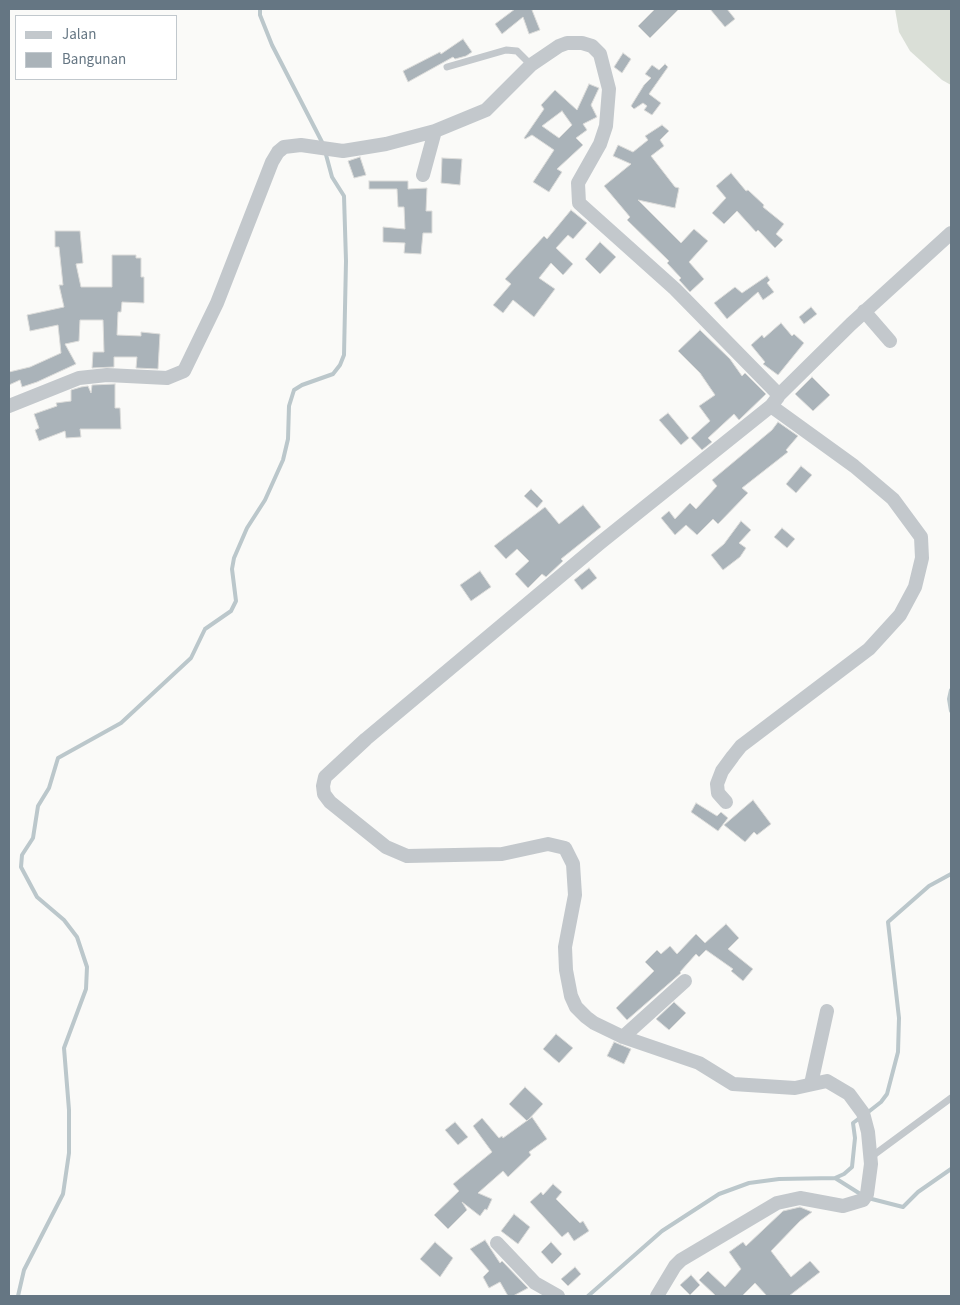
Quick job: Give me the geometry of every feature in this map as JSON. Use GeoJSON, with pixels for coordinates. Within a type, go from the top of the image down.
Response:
{"type":"FeatureCollection","features":[{"type":"Feature","properties":{"kind":"street"},"geometry":{"type":"LineString","coordinates":[[9,406],[79,378],[107,375],[167,378],[184,372],[218,302],[272,162],[282,149],[290,145],[301,145],[347,151],[435,132],[486,110],[531,65],[552,50],[567,43],[587,45],[600,54],[609,89],[606,126],[600,144],[578,183],[579,203],[668,282],[775,400],[893,499],[921,537],[922,558],[914,587],[900,615],[868,649],[741,746],[722,771],[717,784],[718,793],[726,802]]}},
{"type":"Feature","properties":{"kind":"street"},"geometry":{"type":"LineString","coordinates":[[423,175],[435,132]]}},
{"type":"Feature","properties":{"kind":"street"},"geometry":{"type":"LineString","coordinates":[[657,1296],[675,1266],[681,1260],[777,1202],[794,1198],[843,1206],[860,1202],[867,1194],[871,1157],[866,1122],[851,1095],[827,1081],[795,1088],[733,1084],[691,1059],[622,1037],[594,1023],[576,1007],[569,991],[565,947],[575,895],[573,864],[565,848],[548,844],[502,854],[406,856],[386,847],[330,802],[323,790],[324,779],[366,739],[775,400],[864,311],[951,233]]}},
{"type":"Feature","properties":{"kind":"street"},"geometry":{"type":"LineString","coordinates":[[864,311],[890,341]]}},
{"type":"Feature","properties":{"kind":"street"},"geometry":{"type":"LineString","coordinates":[[622,1037],[685,981]]}},
{"type":"Feature","properties":{"kind":"street"},"geometry":{"type":"LineString","coordinates":[[811,1084],[827,1011]]}},
{"type":"Feature","properties":{"kind":"street"},"geometry":{"type":"LineString","coordinates":[[497,1243],[535,1282],[558,1296]]}},
{"type":"Feature","properties":{"kind":"lane"},"geometry":{"type":"LineString","coordinates":[[447,67],[506,50],[517,51],[531,65]]}},
{"type":"Feature","properties":{"kind":"lane"},"geometry":{"type":"LineString","coordinates":[[871,1157],[951,1098]]}},
{"type":"Feature","properties":{"kind":"shaded area"},"geometry":{"type":"Polygon","coordinates":[[[895,9],[951,9],[951,85],[942,80],[910,51],[899,32],[895,9]]]}},
{"type":"Feature","properties":{"kind":"building"},"geometry":{"type":"Polygon","coordinates":[[[515,9],[534,9],[532,10],[540,30],[529,34],[523,17],[502,34],[495,24],[515,9]]]}},
{"type":"Feature","properties":{"kind":"building"},"geometry":{"type":"Polygon","coordinates":[[[655,9],[679,9],[650,38],[638,26],[655,9]]]}},
{"type":"Feature","properties":{"kind":"building"},"geometry":{"type":"Polygon","coordinates":[[[710,9],[727,9],[735,19],[725,27],[710,9]]]}},
{"type":"Feature","properties":{"kind":"building"},"geometry":{"type":"Polygon","coordinates":[[[463,39],[472,52],[455,59],[453,57],[408,82],[403,71],[440,52],[441,54],[463,39]]]}},
{"type":"Feature","properties":{"kind":"building"},"geometry":{"type":"Polygon","coordinates":[[[623,53],[631,59],[622,73],[614,67],[623,53]]]}},
{"type":"Feature","properties":{"kind":"building"},"geometry":{"type":"Polygon","coordinates":[[[665,64],[668,67],[649,94],[661,103],[652,115],[644,110],[647,106],[643,103],[634,109],[631,106],[644,85],[651,78],[645,74],[652,65],[659,70],[665,64]]]}},
{"type":"Feature","properties":{"kind":"building"},"geometry":{"type":"Polygon","coordinates":[[[589,84],[599,88],[591,105],[597,117],[583,124],[587,130],[576,138],[583,145],[557,169],[562,172],[549,192],[533,182],[554,150],[532,135],[524,138],[544,109],[541,105],[555,90],[577,110],[589,84]],[[562,111],[542,126],[559,138],[572,125],[562,111]]]}},
{"type":"Feature","properties":{"kind":"building"},"geometry":{"type":"Polygon","coordinates":[[[662,125],[669,131],[660,140],[664,146],[651,156],[675,187],[679,188],[675,208],[638,200],[681,243],[694,229],[708,241],[689,262],[704,279],[690,292],[679,280],[681,278],[667,263],[669,261],[627,220],[630,217],[604,186],[631,164],[613,156],[618,145],[633,152],[648,140],[645,136],[662,125]]]}},
{"type":"Feature","properties":{"kind":"building"},"geometry":{"type":"Polygon","coordinates":[[[360,157],[366,175],[354,178],[348,161],[360,157]]]}},
{"type":"Feature","properties":{"kind":"building"},"geometry":{"type":"Polygon","coordinates":[[[442,158],[462,159],[460,185],[441,183],[442,158]]]}},
{"type":"Feature","properties":{"kind":"building"},"geometry":{"type":"Polygon","coordinates":[[[731,173],[746,191],[748,190],[764,205],[763,207],[784,224],[776,234],[783,240],[775,248],[758,230],[756,232],[737,211],[724,224],[712,213],[726,198],[716,186],[731,173]]]}},
{"type":"Feature","properties":{"kind":"building"},"geometry":{"type":"Polygon","coordinates":[[[369,181],[408,181],[408,189],[427,188],[426,211],[432,211],[432,233],[423,233],[421,254],[404,253],[405,243],[383,242],[383,227],[405,229],[404,207],[398,207],[397,189],[369,189],[369,181]]]}},
{"type":"Feature","properties":{"kind":"building"},"geometry":{"type":"Polygon","coordinates":[[[571,210],[587,223],[573,239],[568,235],[556,248],[573,264],[563,275],[551,263],[539,278],[555,289],[534,317],[513,300],[503,313],[493,305],[511,284],[505,279],[544,236],[547,239],[571,210]]]}},
{"type":"Feature","properties":{"kind":"building"},"geometry":{"type":"Polygon","coordinates":[[[55,231],[80,231],[83,263],[76,264],[81,287],[112,287],[112,255],[136,255],[136,258],[141,258],[141,277],[144,277],[144,303],[122,302],[121,312],[118,312],[117,335],[141,336],[141,332],[160,334],[158,369],[136,368],[137,357],[114,357],[114,367],[92,368],[93,352],[104,352],[103,320],[80,320],[79,341],[65,344],[76,364],[22,387],[20,380],[9,385],[9,372],[30,367],[61,353],[58,325],[30,331],[27,315],[64,307],[59,285],[63,285],[59,247],[55,247],[55,231]]]}},
{"type":"Feature","properties":{"kind":"building"},"geometry":{"type":"Polygon","coordinates":[[[600,242],[616,257],[600,274],[585,259],[600,242]]]}},
{"type":"Feature","properties":{"kind":"building"},"geometry":{"type":"Polygon","coordinates":[[[767,276],[770,280],[767,283],[774,292],[763,300],[758,292],[727,319],[714,303],[735,287],[742,293],[767,276]]]}},
{"type":"Feature","properties":{"kind":"building"},"geometry":{"type":"Polygon","coordinates":[[[811,307],[817,314],[804,324],[799,317],[811,307]]]}},
{"type":"Feature","properties":{"kind":"building"},"geometry":{"type":"Polygon","coordinates":[[[781,323],[792,336],[794,334],[804,343],[778,375],[763,364],[765,362],[751,345],[762,335],[764,338],[781,323]]]}},
{"type":"Feature","properties":{"kind":"building"},"geometry":{"type":"Polygon","coordinates":[[[700,330],[730,359],[742,376],[745,373],[766,394],[739,420],[734,414],[708,438],[712,442],[702,450],[691,438],[710,421],[699,406],[715,395],[700,373],[678,351],[700,330]]]}},
{"type":"Feature","properties":{"kind":"building"},"geometry":{"type":"Polygon","coordinates":[[[812,377],[830,395],[813,411],[795,394],[812,377]]]}},
{"type":"Feature","properties":{"kind":"building"},"geometry":{"type":"Polygon","coordinates":[[[115,384],[115,408],[120,408],[121,429],[80,429],[81,437],[66,438],[65,431],[39,441],[35,430],[39,428],[34,414],[57,406],[56,403],[71,401],[71,390],[88,386],[91,393],[92,385],[115,384]]]}},
{"type":"Feature","properties":{"kind":"building"},"geometry":{"type":"Polygon","coordinates":[[[668,413],[689,438],[681,445],[659,420],[668,413]]]}},
{"type":"Feature","properties":{"kind":"building"},"geometry":{"type":"Polygon","coordinates":[[[778,422],[798,436],[786,450],[788,452],[742,488],[748,493],[718,524],[713,519],[697,535],[686,525],[675,535],[661,518],[669,511],[675,519],[690,503],[696,509],[717,486],[712,480],[772,430],[778,422]]]}},
{"type":"Feature","properties":{"kind":"building"},"geometry":{"type":"Polygon","coordinates":[[[801,466],[812,475],[796,493],[786,484],[801,466]]]}},
{"type":"Feature","properties":{"kind":"building"},"geometry":{"type":"Polygon","coordinates":[[[531,489],[543,501],[537,508],[524,496],[531,489]]]}},
{"type":"Feature","properties":{"kind":"building"},"geometry":{"type":"Polygon","coordinates":[[[583,505],[601,527],[561,559],[563,561],[546,577],[542,574],[528,588],[515,574],[529,561],[517,549],[506,559],[494,546],[545,507],[559,524],[583,505]]]}},
{"type":"Feature","properties":{"kind":"building"},"geometry":{"type":"Polygon","coordinates":[[[741,521],[751,530],[739,543],[746,548],[740,557],[723,570],[711,555],[724,544],[741,521]]]}},
{"type":"Feature","properties":{"kind":"building"},"geometry":{"type":"Polygon","coordinates":[[[782,528],[795,539],[787,548],[774,537],[782,528]]]}},
{"type":"Feature","properties":{"kind":"building"},"geometry":{"type":"Polygon","coordinates":[[[589,568],[597,578],[582,590],[574,580],[589,568]]]}},
{"type":"Feature","properties":{"kind":"building"},"geometry":{"type":"Polygon","coordinates":[[[480,571],[491,587],[471,601],[460,585],[480,571]]]}},
{"type":"Feature","properties":{"kind":"building"},"geometry":{"type":"Polygon","coordinates":[[[753,800],[771,824],[757,835],[754,832],[745,842],[724,825],[753,800]]]}},
{"type":"Feature","properties":{"kind":"building"},"geometry":{"type":"Polygon","coordinates":[[[696,803],[717,816],[721,812],[728,818],[718,831],[691,812],[696,803]]]}},
{"type":"Feature","properties":{"kind":"building"},"geometry":{"type":"Polygon","coordinates":[[[726,924],[739,938],[728,949],[753,969],[743,981],[731,971],[733,969],[706,950],[699,957],[696,954],[681,973],[627,1020],[616,1008],[654,971],[645,962],[657,950],[661,954],[670,946],[677,954],[696,934],[705,943],[726,924]]]}},
{"type":"Feature","properties":{"kind":"building"},"geometry":{"type":"Polygon","coordinates":[[[674,1002],[686,1013],[669,1030],[656,1019],[674,1002]]]}},
{"type":"Feature","properties":{"kind":"building"},"geometry":{"type":"Polygon","coordinates":[[[556,1034],[573,1048],[559,1063],[543,1049],[556,1034]]]}},
{"type":"Feature","properties":{"kind":"building"},"geometry":{"type":"Polygon","coordinates":[[[614,1042],[631,1049],[624,1064],[607,1056],[614,1042]]]}},
{"type":"Feature","properties":{"kind":"building"},"geometry":{"type":"Polygon","coordinates":[[[525,1087],[543,1104],[527,1121],[509,1104],[525,1087]]]}},
{"type":"Feature","properties":{"kind":"building"},"geometry":{"type":"Polygon","coordinates":[[[532,1117],[547,1139],[529,1152],[531,1155],[508,1177],[503,1171],[478,1193],[492,1199],[487,1210],[485,1209],[480,1216],[462,1202],[467,1210],[448,1229],[434,1215],[459,1191],[453,1184],[492,1152],[473,1126],[482,1118],[499,1138],[502,1136],[503,1138],[532,1117]]]}},
{"type":"Feature","properties":{"kind":"building"},"geometry":{"type":"Polygon","coordinates":[[[455,1122],[468,1137],[458,1145],[445,1130],[455,1122]]]}},
{"type":"Feature","properties":{"kind":"building"},"geometry":{"type":"Polygon","coordinates":[[[553,1184],[562,1192],[556,1199],[580,1223],[583,1221],[589,1231],[574,1241],[568,1232],[562,1237],[530,1202],[541,1192],[543,1195],[553,1184]]]}},
{"type":"Feature","properties":{"kind":"building"},"geometry":{"type":"Polygon","coordinates":[[[800,1207],[812,1212],[800,1221],[771,1251],[791,1277],[810,1261],[820,1272],[789,1296],[767,1296],[755,1283],[742,1296],[716,1296],[699,1280],[708,1271],[725,1287],[741,1269],[729,1252],[743,1242],[746,1246],[783,1211],[800,1207]]]}},
{"type":"Feature","properties":{"kind":"building"},"geometry":{"type":"Polygon","coordinates":[[[514,1214],[530,1227],[518,1244],[501,1231],[514,1214]]]}},
{"type":"Feature","properties":{"kind":"building"},"geometry":{"type":"Polygon","coordinates":[[[485,1240],[500,1263],[502,1261],[528,1288],[513,1296],[508,1296],[500,1282],[489,1288],[483,1277],[489,1271],[470,1249],[485,1240]]]}},
{"type":"Feature","properties":{"kind":"building"},"geometry":{"type":"Polygon","coordinates":[[[435,1242],[453,1258],[440,1277],[420,1259],[435,1242]]]}},
{"type":"Feature","properties":{"kind":"building"},"geometry":{"type":"Polygon","coordinates":[[[551,1242],[562,1254],[552,1264],[541,1252],[551,1242]]]}},
{"type":"Feature","properties":{"kind":"building"},"geometry":{"type":"Polygon","coordinates":[[[575,1267],[581,1274],[568,1286],[561,1279],[575,1267]]]}},
{"type":"Feature","properties":{"kind":"building"},"geometry":{"type":"Polygon","coordinates":[[[691,1275],[700,1285],[690,1295],[680,1285],[691,1275]]]}},
{"type":"Feature","properties":{"kind":"waterway"},"geometry":{"type":"LineString","coordinates":[[260,9],[260,15],[272,45],[323,144]]}},
{"type":"Feature","properties":{"kind":"waterway"},"geometry":{"type":"LineString","coordinates":[[18,1296],[24,1270],[63,1194],[69,1153],[69,1110],[64,1048],[86,989],[87,967],[77,937],[64,920],[37,897],[21,867],[22,855],[33,838],[38,806],[49,788],[58,758],[121,723],[191,658],[205,629],[231,611],[236,601],[232,569],[234,558],[247,528],[265,500],[283,460],[288,439],[289,406],[294,390],[302,385],[333,374],[340,365],[344,355],[346,261],[344,196],[332,177],[325,151]]}},
{"type":"Feature","properties":{"kind":"waterway"},"geometry":{"type":"LineString","coordinates":[[951,690],[949,699],[951,711]]}},
{"type":"Feature","properties":{"kind":"waterway"},"geometry":{"type":"LineString","coordinates":[[867,1113],[881,1102],[887,1094],[898,1052],[899,1018],[888,922],[929,886],[951,874]]}},
{"type":"Feature","properties":{"kind":"waterway"},"geometry":{"type":"LineString","coordinates":[[588,1296],[662,1231],[719,1194],[749,1183],[779,1179],[835,1178],[844,1174],[852,1167],[855,1138],[853,1123],[861,1117]]}},
{"type":"Feature","properties":{"kind":"waterway"},"geometry":{"type":"LineString","coordinates":[[868,1198],[903,1207],[918,1192],[951,1169]]}},
{"type":"Feature","properties":{"kind":"waterway"},"geometry":{"type":"LineString","coordinates":[[835,1178],[862,1195]]}}]}
